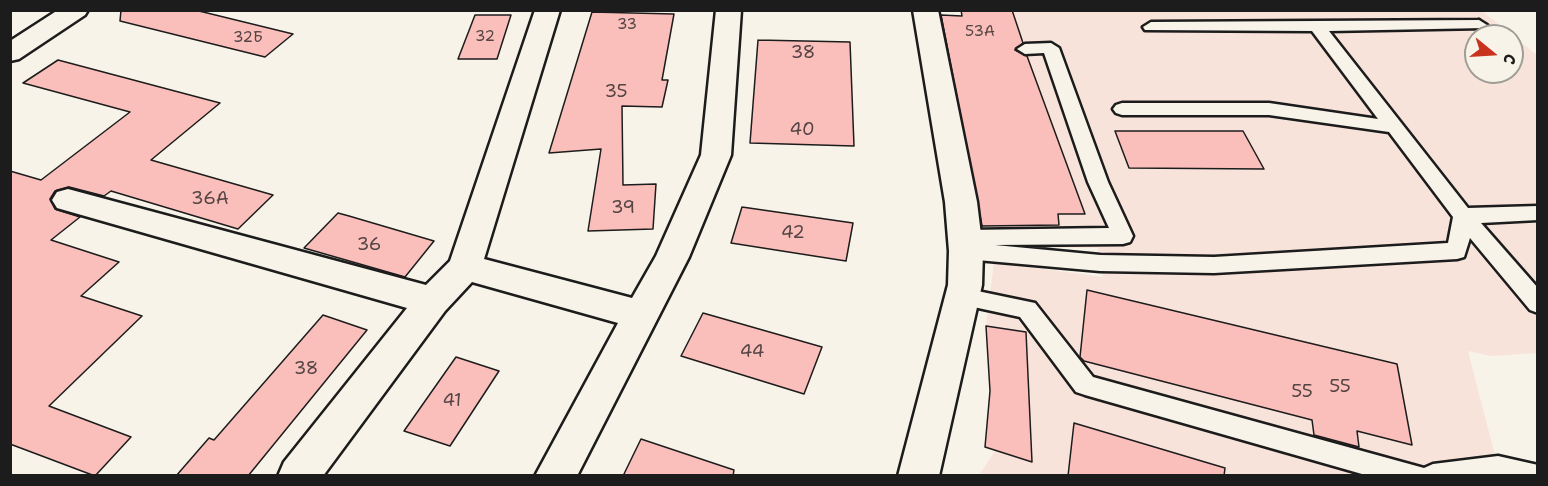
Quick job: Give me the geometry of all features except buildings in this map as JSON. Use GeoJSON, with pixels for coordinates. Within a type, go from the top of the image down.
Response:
{"type":"FeatureCollection","features":[{"type":"Feature","properties":{"kind":"street"},"geometry":{"type":"LineString","coordinates":[[10,53],[76,10]]}},
{"type":"Feature","properties":{"kind":"street"},"geometry":{"type":"LineString","coordinates":[[298,476],[433,301],[465,267],[548,10]]}},
{"type":"Feature","properties":{"kind":"street"},"geometry":{"type":"LineString","coordinates":[[555,476],[672,257],[716,155],[729,10]]}},
{"type":"Feature","properties":{"kind":"street"},"geometry":{"type":"LineString","coordinates":[[922,474],[963,297],[966,245],[939,50],[926,10]]}},
{"type":"Feature","properties":{"kind":"street"},"geometry":{"type":"LineString","coordinates":[[68,200],[433,301]]}},
{"type":"Feature","properties":{"kind":"street"},"geometry":{"type":"LineString","coordinates":[[465,267],[640,315]]}},
{"type":"Feature","properties":{"kind":"lane"},"geometry":{"type":"LineString","coordinates":[[1151,27],[1464,25]]}},
{"type":"Feature","properties":{"kind":"lane"},"geometry":{"type":"LineString","coordinates":[[1317,26],[1463,216],[1538,304]]}},
{"type":"Feature","properties":{"kind":"lane"},"geometry":{"type":"LineString","coordinates":[[966,245],[1123,236],[1098,182],[1051,48],[1025,49]]}},
{"type":"Feature","properties":{"kind":"lane"},"geometry":{"type":"LineString","coordinates":[[1122,109],[1269,109],[1395,127]]}},
{"type":"Feature","properties":{"kind":"lane"},"geometry":{"type":"LineString","coordinates":[[1463,216],[1538,213]]}},
{"type":"Feature","properties":{"kind":"lane"},"geometry":{"type":"LineString","coordinates":[[966,245],[1100,263],[1214,265],[1456,251],[1463,216]]}},
{"type":"Feature","properties":{"kind":"lane"},"geometry":{"type":"LineString","coordinates":[[963,297],[1027,309],[1085,386],[1414,476]]}},
{"type":"Feature","properties":{"kind":"lane"},"geometry":{"type":"LineString","coordinates":[[1433,476],[1498,468],[1535,476]]}},
{"type":"Feature","properties":{"kind":"shaded area"},"geometry":{"type":"Polygon","coordinates":[[[961,10],[1482,11],[1498,24],[1464,24],[1464,84],[1524,84],[1524,45],[1538,56],[1537,353],[1491,356],[1468,351],[1500,475],[979,475],[995,451],[985,447],[990,391],[986,326],[994,262],[1103,277],[1098,248],[1004,247],[998,226],[982,226],[937,15],[961,16],[961,10]]]}}]}
